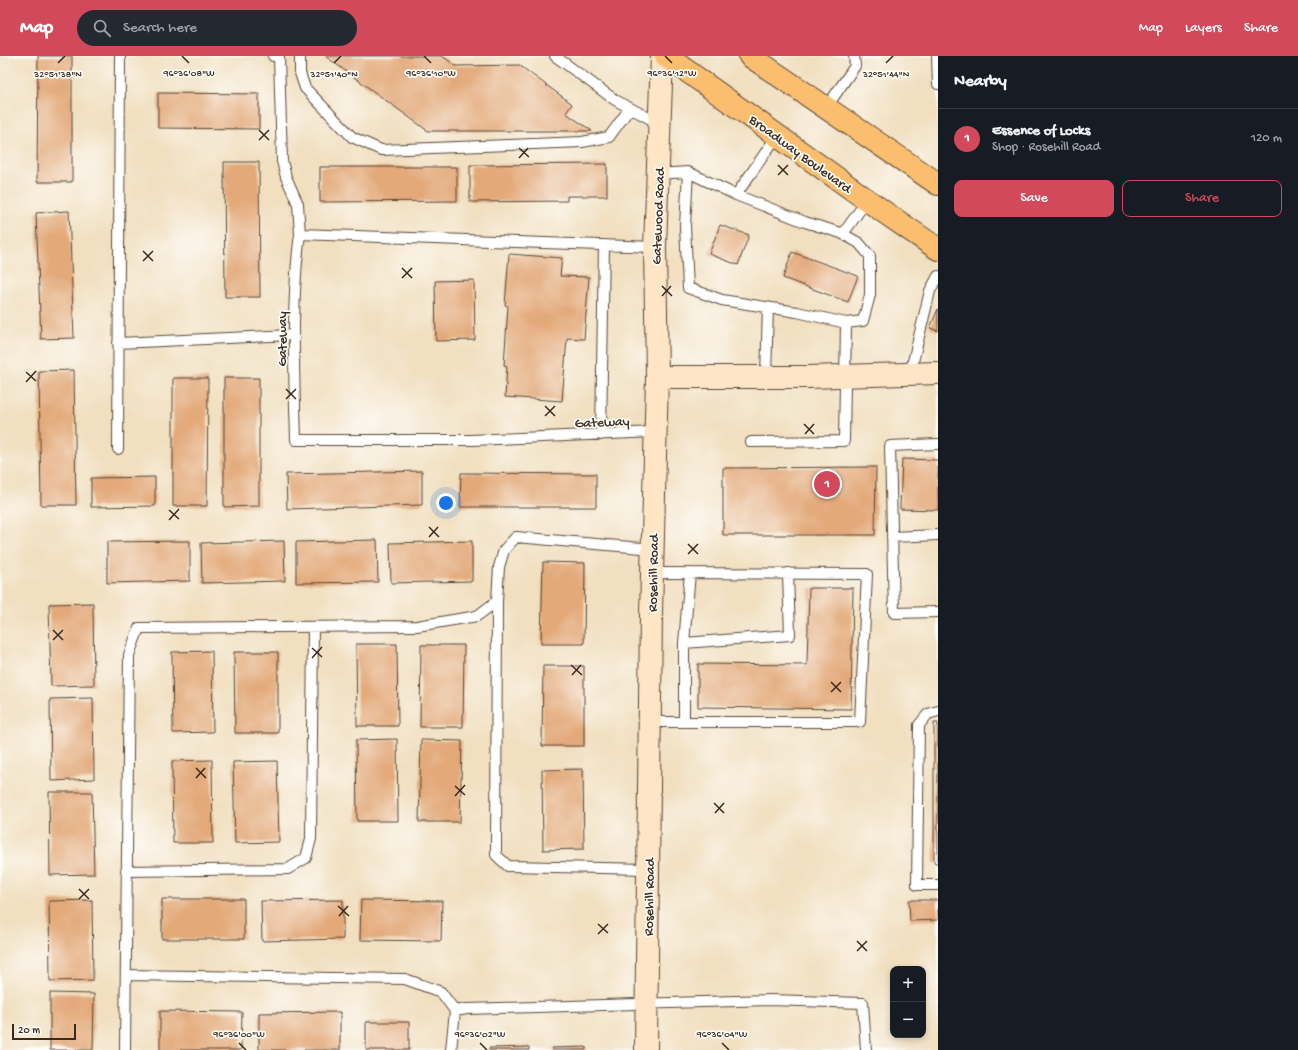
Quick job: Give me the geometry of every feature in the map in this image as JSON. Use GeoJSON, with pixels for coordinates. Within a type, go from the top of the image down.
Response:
{"type":"FeatureCollection","features":[{"type":"Feature","properties":{"kind":"main road","name":"Broadway Boulevard"},"geometry":{"type":"LineString","coordinates":[[666,56],[938,249]]}},
{"type":"Feature","properties":{"kind":"main road"},"geometry":{"type":"LineString","coordinates":[[750,56],[938,184]]}},
{"type":"Feature","properties":{"kind":"street","name":"Gatewood Road"},"geometry":{"type":"LineString","coordinates":[[657,377],[655,247],[662,56]]}},
{"type":"Feature","properties":{"kind":"street"},"geometry":{"type":"LineString","coordinates":[[657,377],[845,376],[938,373]]}},
{"type":"Feature","properties":{"kind":"street","name":"Rosehill Road"},"geometry":{"type":"LineString","coordinates":[[646,1050],[652,573],[657,377]]}},
{"type":"Feature","properties":{"kind":"lane"},"geometry":{"type":"LineString","coordinates":[[118,449],[120,56]]}},
{"type":"Feature","properties":{"kind":"lane","name":"Gateway"},"geometry":{"type":"LineString","coordinates":[[273,56],[280,56],[282,161],[286,177],[298,204],[300,234],[293,335],[296,440],[472,440],[655,432]]}},
{"type":"Feature","properties":{"kind":"lane"},"geometry":{"type":"LineString","coordinates":[[300,56],[300,73],[305,88],[352,137],[381,150],[582,142],[609,137],[630,108]]}},
{"type":"Feature","properties":{"kind":"lane"},"geometry":{"type":"LineString","coordinates":[[555,56],[615,100],[660,124]]}},
{"type":"Feature","properties":{"kind":"lane"},"geometry":{"type":"LineString","coordinates":[[826,108],[855,66],[854,56]]}},
{"type":"Feature","properties":{"kind":"lane"},"geometry":{"type":"LineString","coordinates":[[937,56],[938,84]]}},
{"type":"Feature","properties":{"kind":"lane"},"geometry":{"type":"LineString","coordinates":[[736,195],[777,136]]}},
{"type":"Feature","properties":{"kind":"lane"},"geometry":{"type":"LineString","coordinates":[[657,174],[688,172],[736,195],[805,222],[843,234],[859,243],[870,256],[870,295],[863,321],[846,323],[768,307],[722,300],[688,288],[685,226],[688,172]]}},
{"type":"Feature","properties":{"kind":"lane"},"geometry":{"type":"LineString","coordinates":[[843,234],[867,200]]}},
{"type":"Feature","properties":{"kind":"lane"},"geometry":{"type":"LineString","coordinates":[[300,234],[655,247]]}},
{"type":"Feature","properties":{"kind":"lane"},"geometry":{"type":"LineString","coordinates":[[602,435],[604,245]]}},
{"type":"Feature","properties":{"kind":"lane"},"geometry":{"type":"LineString","coordinates":[[910,374],[930,291],[938,276]]}},
{"type":"Feature","properties":{"kind":"lane"},"geometry":{"type":"LineString","coordinates":[[766,377],[768,307]]}},
{"type":"Feature","properties":{"kind":"lane"},"geometry":{"type":"LineString","coordinates":[[751,442],[844,441],[846,323]]}},
{"type":"Feature","properties":{"kind":"lane"},"geometry":{"type":"LineString","coordinates":[[118,342],[293,335]]}},
{"type":"Feature","properties":{"kind":"lane"},"geometry":{"type":"LineString","coordinates":[[938,444],[890,446],[894,613],[938,612]]}},
{"type":"Feature","properties":{"kind":"lane"},"geometry":{"type":"LineString","coordinates":[[892,537],[938,535]]}},
{"type":"Feature","properties":{"kind":"lane"},"geometry":{"type":"LineString","coordinates":[[648,869],[508,866],[496,855],[497,601],[499,567],[504,550],[516,537],[653,549]]}},
{"type":"Feature","properties":{"kind":"lane"},"geometry":{"type":"LineString","coordinates":[[650,722],[860,722],[867,574],[652,573]]}},
{"type":"Feature","properties":{"kind":"lane"},"geometry":{"type":"LineString","coordinates":[[684,722],[684,643],[690,573]]}},
{"type":"Feature","properties":{"kind":"lane"},"geometry":{"type":"LineString","coordinates":[[684,643],[790,635],[788,573]]}},
{"type":"Feature","properties":{"kind":"lane"},"geometry":{"type":"LineString","coordinates":[[125,1050],[128,655],[139,628],[417,626],[477,616],[497,601]]}},
{"type":"Feature","properties":{"kind":"lane"},"geometry":{"type":"LineString","coordinates":[[126,871],[288,869],[306,858],[311,839],[313,627]]}},
{"type":"Feature","properties":{"kind":"lane"},"geometry":{"type":"LineString","coordinates":[[938,712],[928,714],[919,725],[917,885],[938,885]]}},
{"type":"Feature","properties":{"kind":"lane"},"geometry":{"type":"LineString","coordinates":[[126,975],[405,978],[441,992],[455,1011],[451,1050]]}},
{"type":"Feature","properties":{"kind":"lane"},"geometry":{"type":"LineString","coordinates":[[455,1011],[467,1009],[770,1000],[863,1003],[866,1050]]}},
{"type":"Feature","properties":{"kind":"building"},"geometry":{"type":"Polygon","coordinates":[[[38,56],[72,56],[72,182],[37,182],[38,56]]]}},
{"type":"Feature","properties":{"kind":"building"},"geometry":{"type":"Polygon","coordinates":[[[325,56],[442,56],[456,66],[519,65],[572,104],[566,113],[592,131],[428,131],[325,56]]]}},
{"type":"Feature","properties":{"kind":"building"},"geometry":{"type":"Polygon","coordinates":[[[158,93],[259,94],[259,129],[158,128],[158,93]]]}},
{"type":"Feature","properties":{"kind":"building"},"geometry":{"type":"Polygon","coordinates":[[[224,162],[259,162],[260,297],[225,297],[224,162]]]}},
{"type":"Feature","properties":{"kind":"building"},"geometry":{"type":"Polygon","coordinates":[[[607,164],[607,196],[567,196],[567,201],[470,202],[470,165],[607,164]]]}},
{"type":"Feature","properties":{"kind":"building"},"geometry":{"type":"Polygon","coordinates":[[[320,167],[457,167],[457,201],[320,202],[320,167]]]}},
{"type":"Feature","properties":{"kind":"building"},"geometry":{"type":"Polygon","coordinates":[[[69,211],[74,338],[41,339],[36,213],[69,211]]]}},
{"type":"Feature","properties":{"kind":"building"},"geometry":{"type":"Polygon","coordinates":[[[720,225],[749,235],[738,265],[709,254],[720,225]]]}},
{"type":"Feature","properties":{"kind":"building"},"geometry":{"type":"Polygon","coordinates":[[[792,252],[858,276],[848,302],[783,278],[792,252]]]}},
{"type":"Feature","properties":{"kind":"building"},"geometry":{"type":"Polygon","coordinates":[[[509,254],[562,258],[560,276],[589,277],[584,339],[567,338],[562,401],[505,397],[507,366],[504,365],[508,306],[505,305],[509,254]]]}},
{"type":"Feature","properties":{"kind":"building"},"geometry":{"type":"Polygon","coordinates":[[[474,280],[475,340],[436,341],[435,281],[474,280]]]}},
{"type":"Feature","properties":{"kind":"building"},"geometry":{"type":"Polygon","coordinates":[[[938,309],[938,331],[930,328],[938,309]]]}},
{"type":"Feature","properties":{"kind":"building"},"geometry":{"type":"Polygon","coordinates":[[[74,370],[76,505],[41,505],[39,371],[74,370]]]}},
{"type":"Feature","properties":{"kind":"building"},"geometry":{"type":"Polygon","coordinates":[[[173,378],[208,378],[207,506],[173,506],[173,378]]]}},
{"type":"Feature","properties":{"kind":"building"},"geometry":{"type":"Polygon","coordinates":[[[224,378],[259,378],[259,506],[224,507],[224,378]]]}},
{"type":"Feature","properties":{"kind":"building"},"geometry":{"type":"Polygon","coordinates":[[[902,459],[938,460],[938,510],[900,509],[902,459]]]}},
{"type":"Feature","properties":{"kind":"building"},"geometry":{"type":"Polygon","coordinates":[[[876,467],[875,535],[723,535],[723,468],[876,467]]]}},
{"type":"Feature","properties":{"kind":"building"},"geometry":{"type":"Polygon","coordinates":[[[422,471],[422,505],[287,509],[286,474],[422,471]]]}},
{"type":"Feature","properties":{"kind":"building"},"geometry":{"type":"Polygon","coordinates":[[[461,473],[596,474],[596,507],[460,507],[461,473]]]}},
{"type":"Feature","properties":{"kind":"building"},"geometry":{"type":"Polygon","coordinates":[[[155,477],[155,506],[91,507],[91,478],[155,477]]]}},
{"type":"Feature","properties":{"kind":"building"},"geometry":{"type":"Polygon","coordinates":[[[377,540],[378,582],[296,583],[296,542],[377,540]]]}},
{"type":"Feature","properties":{"kind":"building"},"geometry":{"type":"Polygon","coordinates":[[[190,541],[190,581],[107,583],[107,542],[190,541]]]}},
{"type":"Feature","properties":{"kind":"building"},"geometry":{"type":"Polygon","coordinates":[[[284,541],[285,581],[202,583],[201,543],[284,541]]]}},
{"type":"Feature","properties":{"kind":"building"},"geometry":{"type":"Polygon","coordinates":[[[472,541],[472,581],[391,583],[390,543],[472,541]]]}},
{"type":"Feature","properties":{"kind":"building"},"geometry":{"type":"Polygon","coordinates":[[[543,562],[585,563],[584,644],[541,644],[543,562]]]}},
{"type":"Feature","properties":{"kind":"building"},"geometry":{"type":"Polygon","coordinates":[[[809,588],[853,588],[851,709],[698,707],[698,664],[807,665],[809,588]]]}},
{"type":"Feature","properties":{"kind":"building"},"geometry":{"type":"Polygon","coordinates":[[[93,603],[94,685],[51,686],[49,604],[93,603]]]}},
{"type":"Feature","properties":{"kind":"building"},"geometry":{"type":"Polygon","coordinates":[[[356,644],[397,644],[398,726],[357,726],[356,644]]]}},
{"type":"Feature","properties":{"kind":"building"},"geometry":{"type":"Polygon","coordinates":[[[421,645],[464,645],[463,727],[420,727],[421,645]]]}},
{"type":"Feature","properties":{"kind":"building"},"geometry":{"type":"Polygon","coordinates":[[[212,651],[213,732],[173,733],[172,652],[212,651]]]}},
{"type":"Feature","properties":{"kind":"building"},"geometry":{"type":"Polygon","coordinates":[[[234,652],[278,652],[278,733],[235,733],[234,652]]]}},
{"type":"Feature","properties":{"kind":"building"},"geometry":{"type":"Polygon","coordinates":[[[543,666],[584,666],[584,746],[542,746],[543,666]]]}},
{"type":"Feature","properties":{"kind":"building"},"geometry":{"type":"Polygon","coordinates":[[[93,698],[94,779],[51,781],[50,699],[93,698]]]}},
{"type":"Feature","properties":{"kind":"building"},"geometry":{"type":"Polygon","coordinates":[[[934,723],[938,723],[938,863],[934,863],[934,723]]]}},
{"type":"Feature","properties":{"kind":"building"},"geometry":{"type":"Polygon","coordinates":[[[397,739],[398,821],[357,821],[356,740],[397,739]]]}},
{"type":"Feature","properties":{"kind":"building"},"geometry":{"type":"Polygon","coordinates":[[[421,740],[462,741],[460,822],[419,822],[421,740]]]}},
{"type":"Feature","properties":{"kind":"building"},"geometry":{"type":"Polygon","coordinates":[[[212,760],[213,843],[173,843],[172,761],[212,760]]]}},
{"type":"Feature","properties":{"kind":"building"},"geometry":{"type":"Polygon","coordinates":[[[277,761],[279,842],[235,843],[233,762],[277,761]]]}},
{"type":"Feature","properties":{"kind":"building"},"geometry":{"type":"Polygon","coordinates":[[[583,769],[584,849],[543,850],[542,770],[583,769]]]}},
{"type":"Feature","properties":{"kind":"building"},"geometry":{"type":"Polygon","coordinates":[[[49,792],[92,792],[94,874],[50,875],[49,792]]]}},
{"type":"Feature","properties":{"kind":"building"},"geometry":{"type":"Polygon","coordinates":[[[162,899],[244,899],[244,939],[162,939],[162,899]]]}},
{"type":"Feature","properties":{"kind":"building"},"geometry":{"type":"Polygon","coordinates":[[[92,900],[93,980],[50,981],[49,901],[92,900]]]}},
{"type":"Feature","properties":{"kind":"building"},"geometry":{"type":"Polygon","coordinates":[[[343,900],[343,939],[262,941],[261,901],[343,900]]]}},
{"type":"Feature","properties":{"kind":"building"},"geometry":{"type":"Polygon","coordinates":[[[361,900],[442,901],[441,941],[360,940],[361,900]]]}},
{"type":"Feature","properties":{"kind":"building"},"geometry":{"type":"Polygon","coordinates":[[[909,900],[938,900],[938,920],[910,921],[909,900]]]}},
{"type":"Feature","properties":{"kind":"building"},"geometry":{"type":"Polygon","coordinates":[[[50,993],[94,994],[93,1050],[50,1050],[50,993]]]}},
{"type":"Feature","properties":{"kind":"building"},"geometry":{"type":"Polygon","coordinates":[[[160,1011],[242,1012],[241,1050],[160,1050],[160,1011]]]}},
{"type":"Feature","properties":{"kind":"building"},"geometry":{"type":"Polygon","coordinates":[[[340,1012],[340,1050],[259,1050],[259,1013],[340,1012]]]}},
{"type":"Feature","properties":{"kind":"building"},"geometry":{"type":"Polygon","coordinates":[[[366,1022],[409,1022],[409,1050],[366,1050],[366,1022]]]}},
{"type":"Feature","properties":{"kind":"building"},"geometry":{"type":"Polygon","coordinates":[[[529,1047],[529,1050],[489,1050],[489,1048],[529,1047]]]}},
{"type":"Feature","properties":{"kind":"building"},"geometry":{"type":"Polygon","coordinates":[[[586,1047],[586,1050],[552,1050],[552,1048],[586,1047]]]}},
{"type":"Feature","properties":{"kind":"place","name":"Essence of Locks"},"geometry":{"type":"Point","coordinates":[827,484]}}]}
